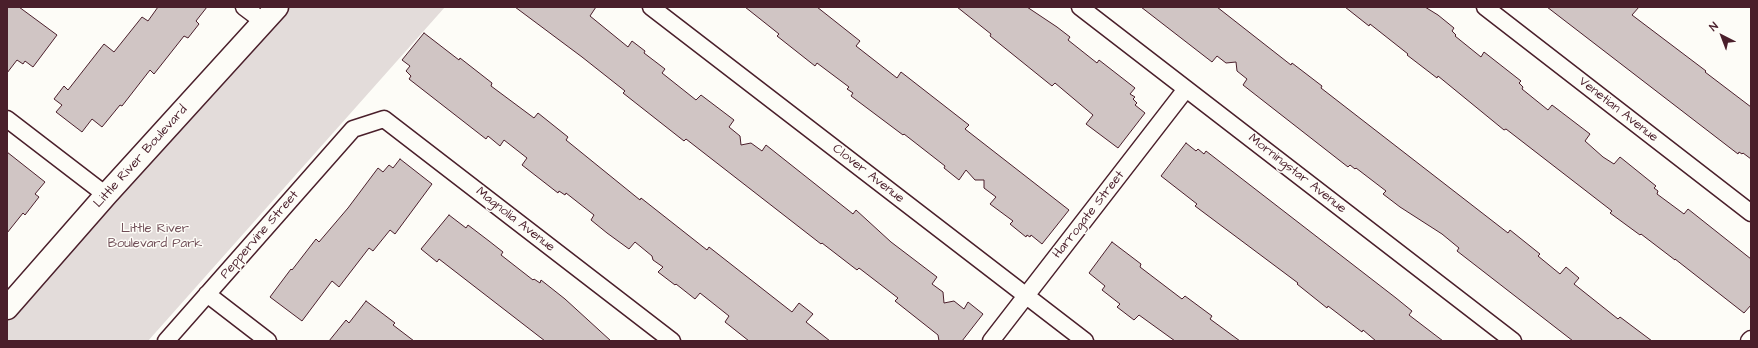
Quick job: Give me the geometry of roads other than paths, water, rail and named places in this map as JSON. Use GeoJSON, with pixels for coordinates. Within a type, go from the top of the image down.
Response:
{"type":"FeatureCollection","features":[{"type":"Feature","properties":{"kind":"street"},"geometry":{"type":"LineString","coordinates":[[244,7],[270,15]]}},
{"type":"Feature","properties":{"kind":"street","name":"Clover Avenue"},"geometry":{"type":"LineString","coordinates":[[651,7],[1085,341]]}},
{"type":"Feature","properties":{"kind":"street","name":"Morningstar Avenue"},"geometry":{"type":"LineString","coordinates":[[1080,7],[1513,341]]}},
{"type":"Feature","properties":{"kind":"street","name":"Venetian Avenue"},"geometry":{"type":"LineString","coordinates":[[1485,7],[1751,213]]}},
{"type":"Feature","properties":{"kind":"street","name":"Little River Boulevard"},"geometry":{"type":"LineString","coordinates":[[7,308],[106,195],[270,15]]}},
{"type":"Feature","properties":{"kind":"street","name":"Harrogate Street"},"geometry":{"type":"LineString","coordinates":[[991,341],[1186,89]]}},
{"type":"Feature","properties":{"kind":"street"},"geometry":{"type":"LineString","coordinates":[[7,119],[106,195]]}},
{"type":"Feature","properties":{"kind":"street","name":"Magnolia Avenue"},"geometry":{"type":"LineString","coordinates":[[354,129],[384,119],[672,341]]}},
{"type":"Feature","properties":{"kind":"street","name":"Peppervine Street"},"geometry":{"type":"LineString","coordinates":[[166,341],[354,129]]}},
{"type":"Feature","properties":{"kind":"street"},"geometry":{"type":"LineString","coordinates":[[207,294],[268,341]]}},
{"type":"Feature","properties":{"kind":"park label","name":"Little River Boulevard Park"},"geometry":{"type":"Point","coordinates":[155,236]}}]}
